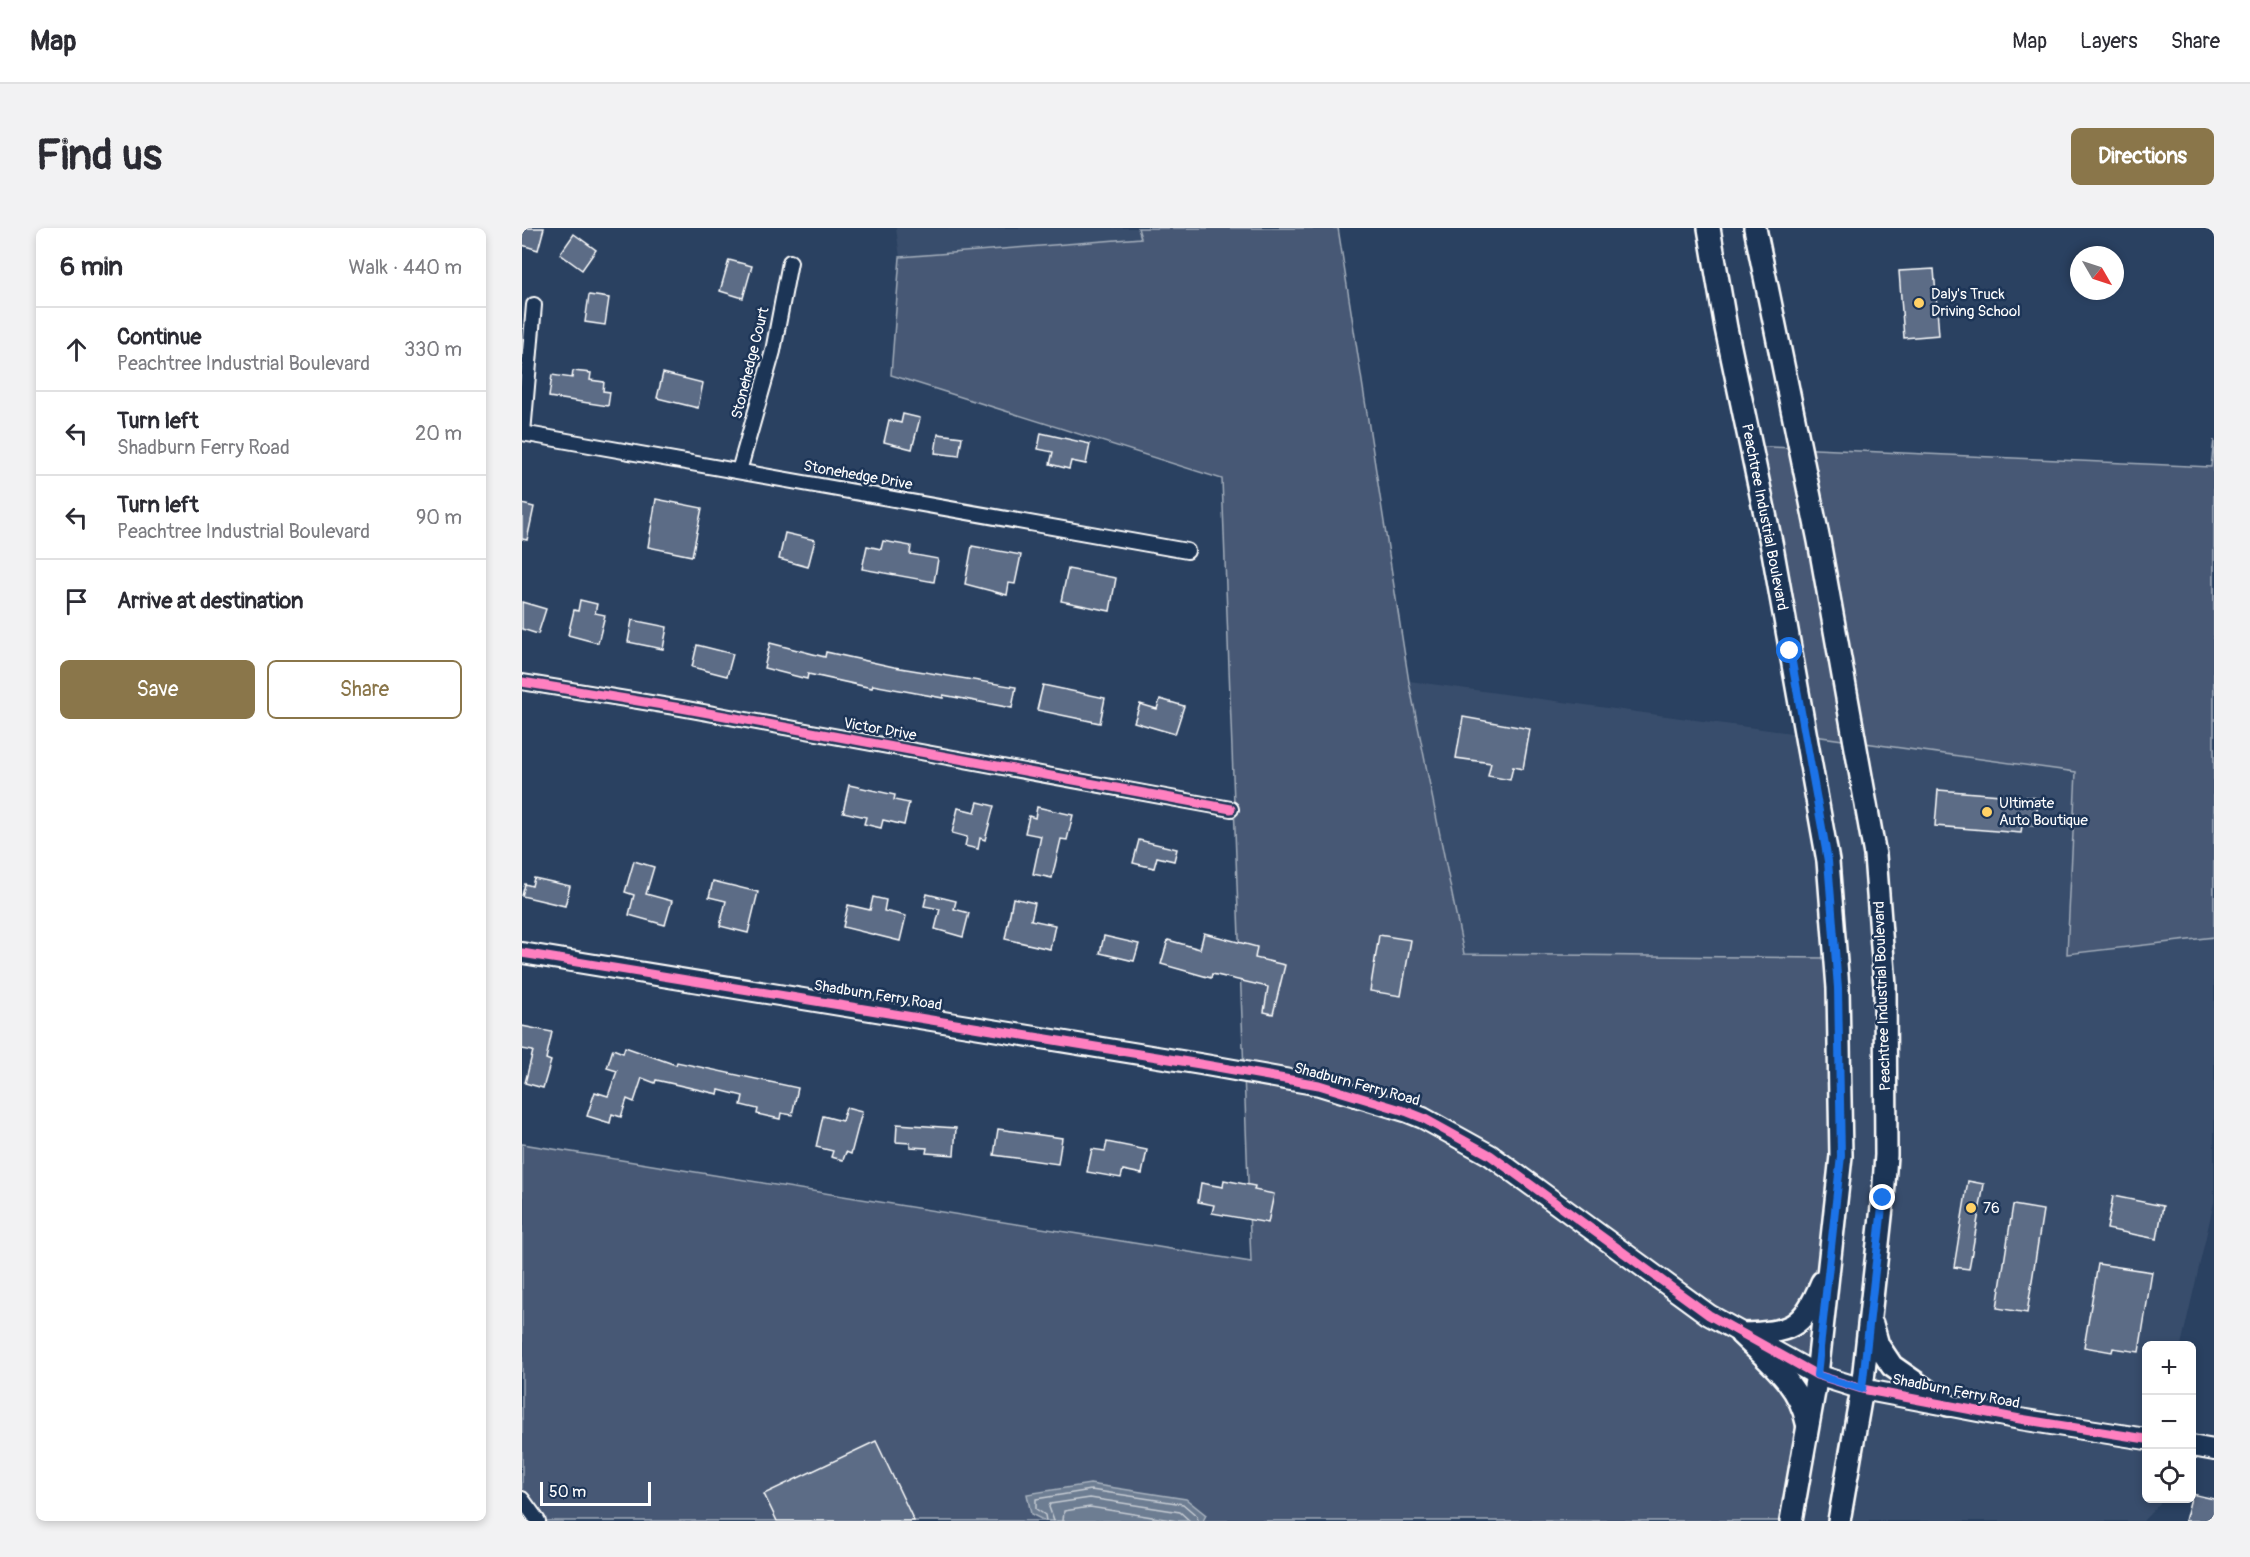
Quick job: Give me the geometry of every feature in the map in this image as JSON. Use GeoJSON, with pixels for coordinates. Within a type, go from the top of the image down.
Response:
{"type":"FeatureCollection","features":[{"type":"Feature","properties":{"kind":"main road","name":"Peachtree Industrial Boulevard"},"geometry":{"type":"LineString","coordinates":[[1709,228],[1726,328],[1773,552],[1828,861],[1838,988],[1841,1156],[1817,1375],[1791,1521]]}},
{"type":"Feature","properties":{"kind":"main road","name":"Peachtree Industrial Boulevard"},"geometry":{"type":"LineString","coordinates":[[1755,228],[1816,530],[1875,855],[1885,986],[1886,1132],[1883,1198],[1862,1389],[1839,1521]]}},
{"type":"Feature","properties":{"kind":"main road"},"geometry":{"type":"LineString","coordinates":[[1741,1334],[1765,1333],[1791,1328],[1805,1317],[1814,1303],[1831,1263]]}},
{"type":"Feature","properties":{"kind":"main road"},"geometry":{"type":"LineString","coordinates":[[1870,1320],[1878,1345],[1892,1366],[1948,1405]]}},
{"type":"Feature","properties":{"kind":"main road"},"geometry":{"type":"LineString","coordinates":[[1741,1334],[1786,1378],[1801,1401],[1807,1434]]}},
{"type":"Feature","properties":{"kind":"street","name":"Stonehedge Court"},"geometry":{"type":"LineString","coordinates":[[739,471],[773,351],[790,262]]}},
{"type":"Feature","properties":{"kind":"street"},"geometry":{"type":"LineString","coordinates":[[522,433],[534,304]]}},
{"type":"Feature","properties":{"kind":"street","name":"Stonehedge Drive"},"geometry":{"type":"LineString","coordinates":[[522,433],[1187,551]]}},
{"type":"Feature","properties":{"kind":"street","name":"Victor Drive"},"geometry":{"type":"LineString","coordinates":[[522,682],[693,710],[1231,809]]}},
{"type":"Feature","properties":{"kind":"street","name":"Shadburn Ferry Road"},"geometry":{"type":"LineString","coordinates":[[522,953],[1319,1085],[1424,1118],[1490,1155],[1709,1315],[1817,1375],[1862,1389],[2142,1438]]}},
{"type":"Feature","properties":{"kind":"street"},"geometry":{"type":"LineString","coordinates":[[2196,1447],[2214,1450]]}},
{"type":"Feature","properties":{"kind":"street"},"geometry":{"type":"LineString","coordinates":[[522,1499],[538,1521]]}},
{"type":"Feature","properties":{"kind":"shaded area"},"geometry":{"type":"Polygon","coordinates":[[[896,228],[1138,228],[1141,238],[900,257],[896,228]]]}},
{"type":"Feature","properties":{"kind":"shaded area"},"geometry":{"type":"Polygon","coordinates":[[[1138,228],[1338,228],[1409,682],[1464,954],[1825,958],[1842,1185],[1788,1521],[522,1521],[522,1144],[1251,1262],[1222,479],[891,375],[900,257],[1141,238],[1138,228]]]}},
{"type":"Feature","properties":{"kind":"shaded area"},"geometry":{"type":"Polygon","coordinates":[[[2214,440],[2214,937],[2067,954],[2076,772],[1807,735],[1751,446],[2211,467],[2214,440]]]}},
{"type":"Feature","properties":{"kind":"shaded area"},"geometry":{"type":"Polygon","coordinates":[[[1409,681],[2077,772],[2068,954],[2214,937],[2214,1202],[2182,1341],[2142,1341],[2142,1503],[2160,1503],[2143,1521],[1788,1521],[1825,958],[1464,954],[1409,681]]]}},
{"type":"Feature","properties":{"kind":"water"},"geometry":{"type":"Polygon","coordinates":[[[1090,1484],[1186,1499],[1206,1515],[1203,1521],[1045,1521],[1031,1514],[1027,1494],[1090,1484]]]}},
{"type":"Feature","properties":{"kind":"building"},"geometry":{"type":"Polygon","coordinates":[[[522,228],[544,228],[538,250],[522,245],[522,228]]]}},
{"type":"Feature","properties":{"kind":"building"},"geometry":{"type":"Polygon","coordinates":[[[574,234],[596,250],[582,270],[560,254],[574,234]]]}},
{"type":"Feature","properties":{"kind":"building"},"geometry":{"type":"Polygon","coordinates":[[[729,260],[752,266],[743,298],[720,291],[729,260]]]}},
{"type":"Feature","properties":{"kind":"building","name":"Daly's Truck Driving School"},"geometry":{"type":"Polygon","coordinates":[[[1934,269],[1939,335],[1904,338],[1899,271],[1934,269]]]}},
{"type":"Feature","properties":{"kind":"building"},"geometry":{"type":"Polygon","coordinates":[[[589,295],[609,298],[605,325],[585,322],[589,295]]]}},
{"type":"Feature","properties":{"kind":"building"},"geometry":{"type":"Polygon","coordinates":[[[573,371],[591,373],[590,380],[604,382],[603,391],[610,392],[608,406],[549,397],[552,375],[572,378],[573,371]]]}},
{"type":"Feature","properties":{"kind":"building"},"geometry":{"type":"Polygon","coordinates":[[[663,373],[703,383],[698,408],[657,398],[663,373]]]}},
{"type":"Feature","properties":{"kind":"building"},"geometry":{"type":"Polygon","coordinates":[[[903,414],[920,418],[912,449],[884,442],[889,420],[901,423],[903,414]]]}},
{"type":"Feature","properties":{"kind":"building"},"geometry":{"type":"Polygon","coordinates":[[[1041,433],[1090,444],[1086,464],[1071,461],[1069,469],[1050,464],[1053,452],[1038,449],[1041,433]]]}},
{"type":"Feature","properties":{"kind":"building"},"geometry":{"type":"Polygon","coordinates":[[[938,434],[962,437],[959,456],[935,453],[938,434]]]}},
{"type":"Feature","properties":{"kind":"building"},"geometry":{"type":"Polygon","coordinates":[[[656,499],[702,508],[692,556],[648,547],[656,499]]]}},
{"type":"Feature","properties":{"kind":"building"},"geometry":{"type":"Polygon","coordinates":[[[522,504],[534,507],[527,540],[522,539],[522,504]]]}},
{"type":"Feature","properties":{"kind":"building"},"geometry":{"type":"Polygon","coordinates":[[[785,533],[815,540],[808,567],[779,559],[785,533]]]}},
{"type":"Feature","properties":{"kind":"building"},"geometry":{"type":"Polygon","coordinates":[[[883,541],[911,546],[910,554],[938,559],[934,582],[862,569],[867,546],[881,549],[883,541]]]}},
{"type":"Feature","properties":{"kind":"building"},"geometry":{"type":"Polygon","coordinates":[[[972,546],[1021,555],[1015,584],[1009,583],[1007,595],[965,584],[972,546]]]}},
{"type":"Feature","properties":{"kind":"building"},"geometry":{"type":"Polygon","coordinates":[[[1068,569],[1116,578],[1110,611],[1061,601],[1068,569]]]}},
{"type":"Feature","properties":{"kind":"building"},"geometry":{"type":"Polygon","coordinates":[[[580,600],[597,604],[595,613],[605,615],[598,643],[568,635],[574,610],[578,611],[580,600]]]}},
{"type":"Feature","properties":{"kind":"building"},"geometry":{"type":"Polygon","coordinates":[[[522,602],[546,609],[538,634],[522,629],[522,602]]]}},
{"type":"Feature","properties":{"kind":"building"},"geometry":{"type":"Polygon","coordinates":[[[632,620],[667,627],[663,649],[628,642],[632,620]]]}},
{"type":"Feature","properties":{"kind":"building"},"geometry":{"type":"Polygon","coordinates":[[[770,643],[825,657],[826,652],[894,667],[1016,687],[1012,708],[873,685],[872,688],[808,674],[807,679],[764,668],[770,643]]]}},
{"type":"Feature","properties":{"kind":"building"},"geometry":{"type":"Polygon","coordinates":[[[697,645],[733,654],[727,676],[692,667],[697,645]]]}},
{"type":"Feature","properties":{"kind":"building"},"geometry":{"type":"Polygon","coordinates":[[[1043,685],[1105,698],[1100,723],[1037,710],[1043,685]]]}},
{"type":"Feature","properties":{"kind":"building"},"geometry":{"type":"Polygon","coordinates":[[[1160,699],[1184,706],[1175,734],[1134,722],[1140,704],[1157,709],[1160,699]]]}},
{"type":"Feature","properties":{"kind":"building"},"geometry":{"type":"Polygon","coordinates":[[[1463,717],[1530,729],[1523,769],[1513,767],[1510,780],[1488,776],[1491,763],[1456,758],[1463,717]]]}},
{"type":"Feature","properties":{"kind":"building"},"geometry":{"type":"Polygon","coordinates":[[[849,785],[895,795],[894,800],[909,803],[904,825],[883,820],[881,828],[864,824],[866,817],[843,812],[849,785]]]}},
{"type":"Feature","properties":{"kind":"building","name":"Ultimate Auto Boutique"},"geometry":{"type":"Polygon","coordinates":[[[1938,790],[2038,798],[2036,826],[2022,825],[2021,833],[1935,826],[1938,790]]]}},
{"type":"Feature","properties":{"kind":"building"},"geometry":{"type":"Polygon","coordinates":[[[978,802],[994,806],[985,840],[980,838],[978,849],[965,846],[967,837],[952,833],[958,808],[975,812],[978,802]]]}},
{"type":"Feature","properties":{"kind":"building"},"geometry":{"type":"Polygon","coordinates":[[[1037,807],[1073,815],[1067,840],[1061,839],[1052,878],[1033,874],[1041,836],[1025,833],[1029,816],[1035,818],[1037,807]]]}},
{"type":"Feature","properties":{"kind":"building"},"geometry":{"type":"Polygon","coordinates":[[[1139,840],[1177,849],[1174,861],[1157,857],[1154,868],[1133,863],[1139,840]]]}},
{"type":"Feature","properties":{"kind":"building"},"geometry":{"type":"Polygon","coordinates":[[[634,861],[654,867],[646,894],[672,901],[665,925],[629,915],[634,895],[625,892],[634,861]]]}},
{"type":"Feature","properties":{"kind":"building"},"geometry":{"type":"Polygon","coordinates":[[[534,878],[570,886],[565,906],[522,896],[525,884],[532,886],[534,878]]]}},
{"type":"Feature","properties":{"kind":"building"},"geometry":{"type":"Polygon","coordinates":[[[713,881],[758,892],[748,933],[720,926],[726,901],[709,897],[713,881]]]}},
{"type":"Feature","properties":{"kind":"building"},"geometry":{"type":"Polygon","coordinates":[[[927,894],[956,901],[954,909],[969,913],[963,937],[935,929],[940,909],[924,906],[927,894]]]}},
{"type":"Feature","properties":{"kind":"building"},"geometry":{"type":"Polygon","coordinates":[[[873,897],[886,900],[884,911],[906,916],[900,941],[843,927],[848,905],[870,910],[873,897]]]}},
{"type":"Feature","properties":{"kind":"building"},"geometry":{"type":"Polygon","coordinates":[[[1013,898],[1035,903],[1031,920],[1055,925],[1050,949],[1005,939],[1013,898]]]}},
{"type":"Feature","properties":{"kind":"building"},"geometry":{"type":"Polygon","coordinates":[[[1204,933],[1257,947],[1255,958],[1285,965],[1273,1014],[1264,1012],[1268,987],[1212,974],[1211,978],[1161,964],[1168,940],[1200,949],[1204,933]]]}},
{"type":"Feature","properties":{"kind":"building"},"geometry":{"type":"Polygon","coordinates":[[[1379,935],[1411,940],[1401,996],[1370,991],[1379,935]]]}},
{"type":"Feature","properties":{"kind":"building"},"geometry":{"type":"Polygon","coordinates":[[[1104,936],[1139,944],[1134,961],[1100,953],[1104,936]]]}},
{"type":"Feature","properties":{"kind":"building"},"geometry":{"type":"Polygon","coordinates":[[[522,1026],[552,1032],[546,1059],[551,1061],[543,1088],[525,1083],[533,1051],[522,1049],[522,1026]]]}},
{"type":"Feature","properties":{"kind":"building"},"geometry":{"type":"Polygon","coordinates":[[[625,1047],[676,1065],[677,1062],[798,1088],[792,1115],[781,1113],[780,1119],[757,1114],[758,1109],[741,1105],[743,1096],[719,1090],[718,1094],[656,1080],[655,1083],[642,1078],[634,1102],[627,1099],[621,1117],[612,1114],[610,1123],[587,1116],[595,1092],[608,1096],[617,1071],[607,1068],[613,1049],[623,1053],[625,1047]]]}},
{"type":"Feature","properties":{"kind":"building"},"geometry":{"type":"Polygon","coordinates":[[[846,1108],[862,1112],[851,1154],[846,1152],[843,1160],[831,1157],[833,1151],[816,1147],[823,1116],[842,1121],[846,1108]]]}},
{"type":"Feature","properties":{"kind":"building"},"geometry":{"type":"Polygon","coordinates":[[[897,1124],[956,1128],[954,1155],[926,1153],[927,1148],[910,1147],[910,1143],[896,1142],[897,1124]]]}},
{"type":"Feature","properties":{"kind":"building"},"geometry":{"type":"Polygon","coordinates":[[[998,1129],[1062,1138],[1058,1164],[994,1155],[998,1129]]]}},
{"type":"Feature","properties":{"kind":"building"},"geometry":{"type":"Polygon","coordinates":[[[1107,1142],[1147,1150],[1142,1174],[1123,1170],[1121,1178],[1087,1172],[1092,1149],[1105,1151],[1107,1142]]]}},
{"type":"Feature","properties":{"kind":"building"},"geometry":{"type":"Polygon","coordinates":[[[1224,1180],[1255,1186],[1254,1190],[1274,1194],[1268,1223],[1212,1213],[1214,1205],[1198,1202],[1201,1183],[1223,1187],[1224,1180]]]}},
{"type":"Feature","properties":{"kind":"building"},"geometry":{"type":"Polygon","coordinates":[[[1968,1181],[1984,1184],[1969,1269],[1954,1267],[1968,1181]]]}},
{"type":"Feature","properties":{"kind":"building"},"geometry":{"type":"Polygon","coordinates":[[[2113,1196],[2163,1206],[2157,1239],[2107,1229],[2113,1196]]]}},
{"type":"Feature","properties":{"kind":"building"},"geometry":{"type":"Polygon","coordinates":[[[2013,1205],[2043,1210],[2027,1313],[1997,1308],[2013,1205]]]}},
{"type":"Feature","properties":{"kind":"building"},"geometry":{"type":"Polygon","coordinates":[[[2098,1264],[2152,1272],[2139,1352],[2113,1348],[2112,1352],[2084,1347],[2098,1264]]]}},
{"type":"Feature","properties":{"kind":"building"},"geometry":{"type":"Polygon","coordinates":[[[876,1441],[914,1521],[777,1521],[764,1494],[876,1441]]]}},
{"type":"Feature","properties":{"kind":"building"},"geometry":{"type":"Polygon","coordinates":[[[2196,1495],[2214,1499],[2214,1521],[2185,1521],[2190,1503],[2196,1503],[2196,1495]]]}},
{"type":"Feature","properties":{"kind":"cycle path"},"geometry":{"type":"LineString","coordinates":[[522,682],[681,708],[1231,809]]}},
{"type":"Feature","properties":{"kind":"cycle path"},"geometry":{"type":"LineString","coordinates":[[522,953],[1319,1085],[1423,1118],[1490,1155],[1709,1315],[1817,1375],[1862,1389],[2020,1419],[2142,1438]]}},
{"type":"Feature","properties":{"kind":"place","name":"Daly's Truck Driving School"},"geometry":{"type":"Point","coordinates":[1919,303]}},
{"type":"Feature","properties":{"kind":"place","name":"Ultimate Auto Boutique"},"geometry":{"type":"Point","coordinates":[1987,812]}},
{"type":"Feature","properties":{"kind":"place","name":"76"},"geometry":{"type":"Point","coordinates":[1971,1208]}},
{"type":"Feature","properties":{"kind":"route"},"geometry":{"type":"LineString","coordinates":[[1790,651],[1828,861],[1838,988],[1841,1156],[1817,1375],[1862,1389],[1883,1198]]}}]}
